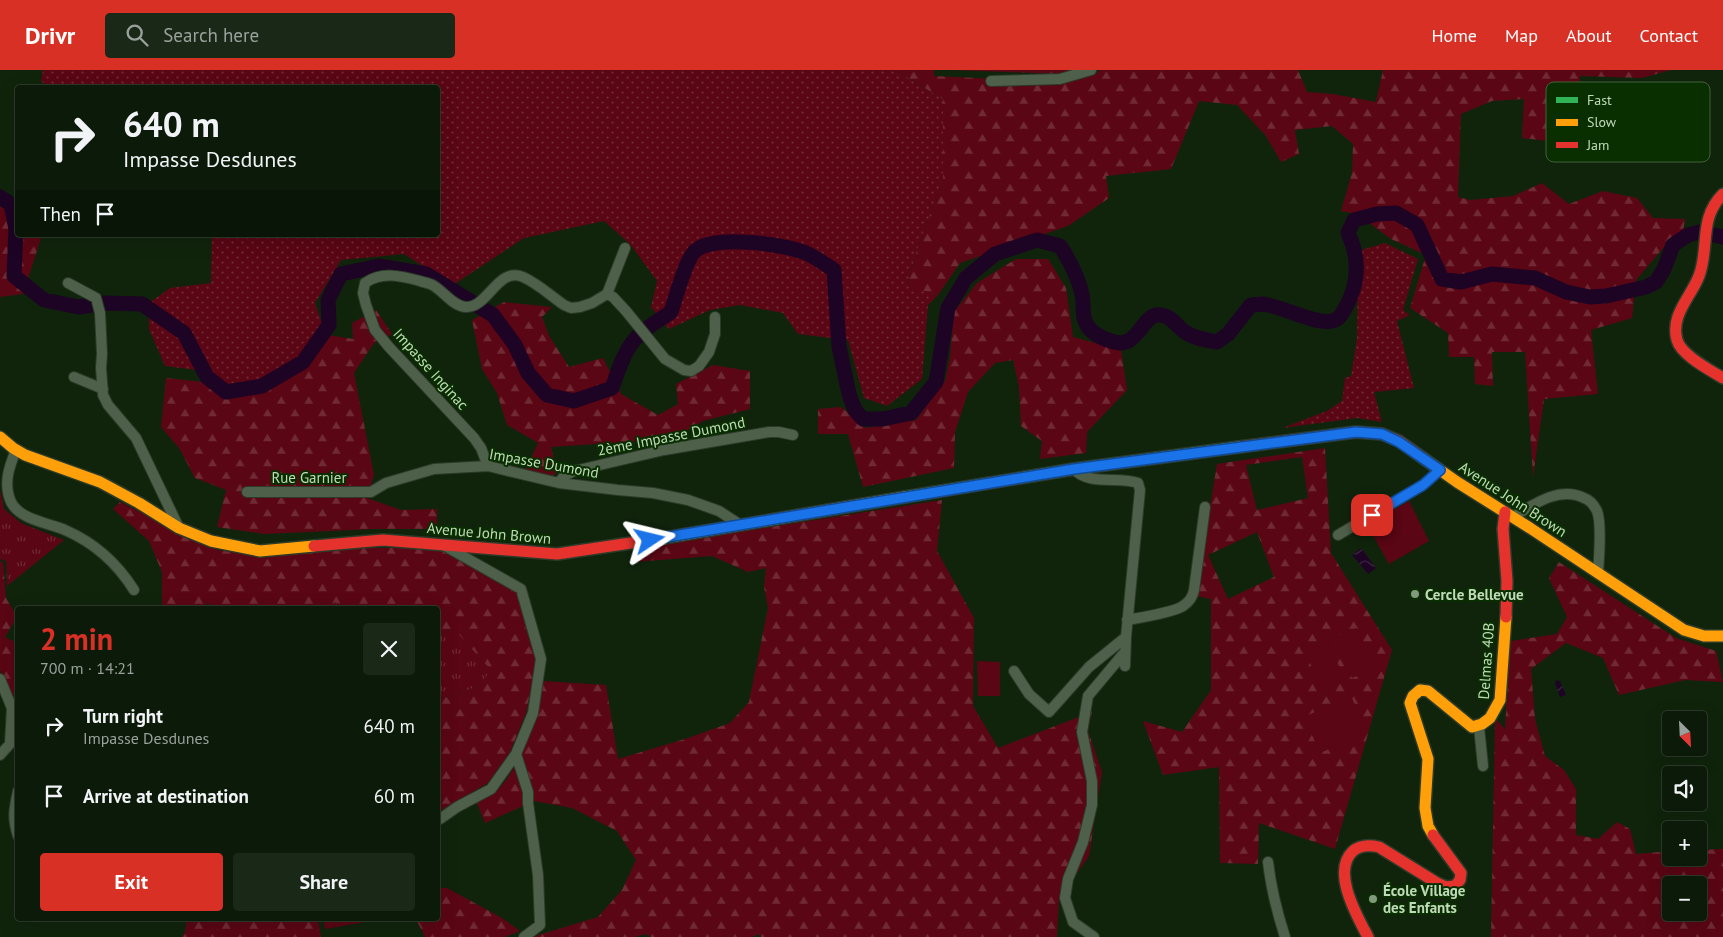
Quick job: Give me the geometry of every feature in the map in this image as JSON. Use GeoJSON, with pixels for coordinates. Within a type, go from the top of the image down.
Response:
{"type":"FeatureCollection","features":[{"type":"Feature","properties":{"kind":"main road"},"geometry":{"type":"LineString","coordinates":[[1723,194],[1717,199],[1710,210],[1699,277],[1680,308],[1675,327],[1677,342],[1685,352],[1723,378]]}},
{"type":"Feature","properties":{"kind":"main road","name":"Avenue John Brown"},"geometry":{"type":"LineString","coordinates":[[0,437],[25,455],[100,482],[139,502],[179,528],[211,542],[260,551],[383,540],[557,554],[1074,469],[1356,432],[1382,434],[1399,442],[1684,630],[1704,636],[1723,636]]}},
{"type":"Feature","properties":{"kind":"main road"},"geometry":{"type":"LineString","coordinates":[[0,455],[15,449]]}},
{"type":"Feature","properties":{"kind":"main road","name":"Delmas 40B"},"geometry":{"type":"LineString","coordinates":[[1479,727],[1491,718],[1498,708],[1500,700],[1507,580],[1503,520],[1509,515]]}},
{"type":"Feature","properties":{"kind":"main road"},"geometry":{"type":"LineString","coordinates":[[1368,937],[1357,916],[1344,880],[1347,859],[1358,848],[1378,847],[1446,887],[1452,888],[1461,880],[1461,873],[1433,836],[1428,826],[1425,808],[1428,759],[1411,708],[1410,703],[1413,696],[1420,690],[1428,691],[1466,724],[1472,727],[1479,727]]}},
{"type":"Feature","properties":{"kind":"street"},"geometry":{"type":"LineString","coordinates":[[991,81],[1060,79],[1091,70]]}},
{"type":"Feature","properties":{"kind":"street"},"geometry":{"type":"LineString","coordinates":[[625,248],[607,294],[613,297],[665,359],[684,370],[691,371],[699,366],[712,344],[716,317]]}},
{"type":"Feature","properties":{"kind":"street","name":"Impasse Inginac"},"geometry":{"type":"LineString","coordinates":[[488,466],[474,438],[389,347],[376,330],[363,293],[365,283],[372,278],[384,275],[403,276],[433,285],[463,307],[472,307],[506,277],[514,274],[523,277],[571,308],[592,303],[607,294]]}},
{"type":"Feature","properties":{"kind":"street"},"geometry":{"type":"LineString","coordinates":[[68,283],[96,298],[100,313],[103,395],[108,406],[136,438],[179,528]]}},
{"type":"Feature","properties":{"kind":"street"},"geometry":{"type":"LineString","coordinates":[[74,377],[103,389]]}},
{"type":"Feature","properties":{"kind":"street","name":"2ème Impasse Dumond"},"geometry":{"type":"LineString","coordinates":[[559,483],[564,476],[574,471],[654,452],[769,432],[793,435]]}},
{"type":"Feature","properties":{"kind":"street"},"geometry":{"type":"LineString","coordinates":[[15,449],[7,472],[8,490],[12,503],[24,514],[65,530],[93,546],[111,559],[134,590]]}},
{"type":"Feature","properties":{"kind":"street","name":"Impasse Dumond"},"geometry":{"type":"LineString","coordinates":[[371,492],[386,483],[434,469],[488,466],[559,483],[653,493],[688,500],[719,511],[739,524]]}},
{"type":"Feature","properties":{"kind":"street"},"geometry":{"type":"LineString","coordinates":[[1074,469],[1079,475],[1093,478],[1130,480],[1138,483],[1140,490],[1124,653],[1125,666]]}},
{"type":"Feature","properties":{"kind":"street"},"geometry":{"type":"LineString","coordinates":[[1338,535],[1423,485],[1440,470]]}},
{"type":"Feature","properties":{"kind":"street","name":"Rue Garnier"},"geometry":{"type":"LineString","coordinates":[[247,492],[371,492]]}},
{"type":"Feature","properties":{"kind":"street"},"geometry":{"type":"LineString","coordinates":[[1509,515],[1561,493],[1575,494],[1590,500],[1597,512],[1599,540],[1598,573]]}},
{"type":"Feature","properties":{"kind":"street"},"geometry":{"type":"LineString","coordinates":[[1127,620],[1175,609],[1183,606],[1191,599],[1194,590],[1205,507]]}},
{"type":"Feature","properties":{"kind":"street"},"geometry":{"type":"LineString","coordinates":[[440,819],[457,806],[491,789],[516,754],[533,713],[543,675],[541,659],[521,590],[441,544]]}},
{"type":"Feature","properties":{"kind":"street"},"geometry":{"type":"LineString","coordinates":[[1014,671],[1029,694],[1049,712],[1089,667],[1126,637]]}},
{"type":"Feature","properties":{"kind":"street"},"geometry":{"type":"LineString","coordinates":[[1094,937],[1073,922],[1065,898],[1068,879],[1083,842],[1092,805],[1092,782],[1082,732],[1088,696],[1124,653]]}},
{"type":"Feature","properties":{"kind":"street"},"geometry":{"type":"LineString","coordinates":[[0,679],[15,715]]}},
{"type":"Feature","properties":{"kind":"street"},"geometry":{"type":"LineString","coordinates":[[0,755],[10,744],[12,707]]}},
{"type":"Feature","properties":{"kind":"street"},"geometry":{"type":"LineString","coordinates":[[1479,727],[1483,766]]}},
{"type":"Feature","properties":{"kind":"street"},"geometry":{"type":"LineString","coordinates":[[516,754],[528,792],[538,875],[540,925],[524,937]]}},
{"type":"Feature","properties":{"kind":"street"},"geometry":{"type":"LineString","coordinates":[[15,803],[13,811],[15,828]]}},
{"type":"Feature","properties":{"kind":"street"},"geometry":{"type":"LineString","coordinates":[[1268,862],[1277,911],[1285,937]]}},
{"type":"Feature","properties":{"kind":"green space"},"geometry":{"type":"Polygon","coordinates":[[[43,70],[895,70],[943,99],[943,179],[917,250],[907,285],[938,295],[928,305],[922,379],[887,406],[864,398],[848,340],[798,334],[783,313],[740,305],[710,310],[669,329],[651,307],[657,281],[630,244],[604,221],[524,238],[453,285],[404,254],[341,260],[315,303],[323,327],[300,360],[261,381],[227,387],[205,371],[165,366],[149,329],[149,303],[170,288],[211,283],[212,237],[440,237],[440,85],[46,85],[41,81],[43,70]]]}},
{"type":"Feature","properties":{"kind":"green space"},"geometry":{"type":"Polygon","coordinates":[[[895,70],[934,70],[934,76],[1063,82],[1097,73],[1100,70],[1298,70],[1307,92],[1333,94],[1376,102],[1383,70],[1671,70],[1642,78],[1580,76],[1580,82],[1546,82],[1546,141],[1522,138],[1524,99],[1492,101],[1461,114],[1458,197],[1470,200],[1513,196],[1542,183],[1569,204],[1603,191],[1637,198],[1653,218],[1685,219],[1683,232],[1670,240],[1636,280],[1632,318],[1591,330],[1598,394],[1544,399],[1533,477],[1525,352],[1492,352],[1493,386],[1475,384],[1474,357],[1449,357],[1448,333],[1410,308],[1426,255],[1391,239],[1357,214],[1341,211],[1352,173],[1353,144],[1332,126],[1295,130],[1299,154],[1281,162],[1266,136],[1237,105],[1199,101],[1171,169],[1106,176],[1109,198],[1068,226],[960,263],[938,295],[907,286],[917,250],[943,179],[943,99],[895,70]]]}},
{"type":"Feature","properties":{"kind":"green space"},"geometry":{"type":"Polygon","coordinates":[[[954,70],[1074,70],[1060,74],[954,70]]]}},
{"type":"Feature","properties":{"kind":"green space"},"geometry":{"type":"Polygon","coordinates":[[[0,206],[15,215],[15,237],[41,237],[23,294],[0,297],[0,206]]]}},
{"type":"Feature","properties":{"kind":"green space"},"geometry":{"type":"Polygon","coordinates":[[[1385,243],[1418,259],[1403,310],[1410,315],[1397,321],[1414,388],[1374,392],[1382,422],[1357,418],[1282,428],[1327,411],[1342,401],[1345,378],[1351,376],[1357,338],[1358,251],[1385,243]]]}},
{"type":"Feature","properties":{"kind":"green space"},"geometry":{"type":"Polygon","coordinates":[[[1016,259],[1048,259],[1066,288],[1073,337],[1121,350],[1127,390],[1087,432],[1086,453],[1040,459],[1042,441],[1021,426],[1019,387],[1013,360],[995,363],[968,392],[955,432],[954,468],[863,487],[848,434],[818,434],[818,409],[841,407],[866,428],[916,420],[945,381],[950,357],[954,312],[977,283],[1016,259]]]}},
{"type":"Feature","properties":{"kind":"green space"},"geometry":{"type":"Polygon","coordinates":[[[504,302],[552,307],[542,317],[549,336],[569,367],[603,358],[621,394],[658,415],[678,404],[676,384],[713,365],[750,371],[750,409],[703,421],[672,439],[551,447],[557,471],[552,477],[525,471],[538,443],[507,425],[497,393],[482,369],[472,320],[504,302]]]}},
{"type":"Feature","properties":{"kind":"green space"},"geometry":{"type":"Polygon","coordinates":[[[376,310],[392,334],[374,343],[354,373],[374,475],[367,498],[401,510],[437,509],[437,529],[374,529],[264,534],[217,527],[226,490],[195,478],[179,448],[161,427],[166,378],[204,382],[223,395],[264,388],[309,361],[328,335],[353,339],[352,323],[376,310]]]}},
{"type":"Feature","properties":{"kind":"green space"},"geometry":{"type":"Polygon","coordinates":[[[1325,448],[1331,553],[1392,650],[1335,849],[1259,823],[1258,864],[1220,863],[1219,767],[1163,775],[1143,721],[1182,732],[1211,690],[1211,599],[1196,596],[1217,464],[1325,448]],[[1302,457],[1246,465],[1257,510],[1308,498],[1302,457]],[[1257,532],[1208,555],[1228,599],[1274,577],[1257,532]]]}},
{"type":"Feature","properties":{"kind":"green space"},"geometry":{"type":"Polygon","coordinates":[[[0,490],[4,509],[21,523],[64,540],[7,586],[6,561],[0,559],[0,490]]]}},
{"type":"Feature","properties":{"kind":"green space"},"geometry":{"type":"Polygon","coordinates":[[[942,500],[937,551],[974,618],[973,706],[998,748],[1092,712],[1088,731],[1102,772],[1089,856],[1059,899],[1057,937],[761,937],[759,934],[752,937],[651,937],[646,934],[635,937],[532,937],[598,917],[622,890],[636,860],[617,831],[572,808],[534,801],[485,823],[477,803],[497,791],[515,766],[532,725],[543,681],[606,685],[618,759],[730,723],[749,702],[768,608],[764,586],[766,568],[748,572],[712,556],[634,562],[636,548],[942,500]]]}},
{"type":"Feature","properties":{"kind":"green space"},"geometry":{"type":"Polygon","coordinates":[[[1409,501],[1429,541],[1389,564],[1367,525],[1409,501]]]}},
{"type":"Feature","properties":{"kind":"green space"},"geometry":{"type":"Polygon","coordinates":[[[120,502],[218,550],[256,556],[336,548],[437,548],[520,590],[536,661],[526,713],[510,752],[488,783],[440,811],[440,699],[482,685],[454,629],[440,633],[440,606],[363,606],[329,602],[315,606],[218,606],[207,604],[204,606],[162,606],[162,572],[149,541],[113,509],[120,502]]]}},
{"type":"Feature","properties":{"kind":"green space"},"geometry":{"type":"Polygon","coordinates":[[[0,561],[3,562],[6,598],[15,614],[15,620],[5,637],[15,642],[15,696],[11,695],[0,670],[0,561]]]}},
{"type":"Feature","properties":{"kind":"green space"},"geometry":{"type":"Polygon","coordinates":[[[1559,562],[1676,638],[1716,651],[1723,682],[1685,680],[1619,695],[1603,658],[1566,643],[1531,669],[1535,719],[1545,756],[1564,770],[1576,789],[1576,835],[1598,839],[1617,822],[1630,829],[1636,854],[1662,852],[1662,866],[1707,866],[1707,850],[1723,849],[1723,937],[1491,937],[1495,718],[1505,729],[1507,692],[1505,642],[1557,634],[1567,617],[1549,578],[1559,562]]]}},
{"type":"Feature","properties":{"kind":"green space"},"geometry":{"type":"Polygon","coordinates":[[[329,602],[368,606],[315,606],[329,602]]]}},
{"type":"Feature","properties":{"kind":"green space"},"geometry":{"type":"Polygon","coordinates":[[[1356,628],[1373,669],[1352,678],[1334,637],[1356,628]]]}},
{"type":"Feature","properties":{"kind":"green space"},"geometry":{"type":"Polygon","coordinates":[[[454,629],[490,669],[482,685],[440,699],[440,633],[454,629]]]}},
{"type":"Feature","properties":{"kind":"green space"},"geometry":{"type":"Polygon","coordinates":[[[1328,641],[1345,680],[1322,691],[1305,651],[1328,641]]]}},
{"type":"Feature","properties":{"kind":"green space"},"geometry":{"type":"Polygon","coordinates":[[[977,661],[1000,662],[1000,696],[978,696],[977,661]]]}},
{"type":"Feature","properties":{"kind":"green space"},"geometry":{"type":"Polygon","coordinates":[[[1351,696],[1367,733],[1320,753],[1304,717],[1351,696]]]}},
{"type":"Feature","properties":{"kind":"green space"},"geometry":{"type":"Polygon","coordinates":[[[440,888],[447,888],[502,918],[520,931],[505,937],[425,937],[417,921],[440,921],[440,888]]]}},
{"type":"Feature","properties":{"kind":"green space"},"geometry":{"type":"Polygon","coordinates":[[[187,921],[318,921],[321,937],[182,937],[187,921]]]}},
{"type":"Feature","properties":{"kind":"green space"},"geometry":{"type":"Polygon","coordinates":[[[323,921],[371,921],[325,929],[323,921]]]}},
{"type":"Feature","properties":{"kind":"water"},"geometry":{"type":"Polygon","coordinates":[[[1361,548],[1376,568],[1368,574],[1352,555],[1361,548]]]}},
{"type":"Feature","properties":{"kind":"water"},"geometry":{"type":"Polygon","coordinates":[[[1557,679],[1560,681],[1566,695],[1560,697],[1555,683],[1557,679]]]}},
{"type":"Feature","properties":{"kind":"waterway"},"geometry":{"type":"LineString","coordinates":[[0,197],[11,204],[15,224]]}},
{"type":"Feature","properties":{"kind":"waterway"},"geometry":{"type":"LineString","coordinates":[[16,237],[14,276],[44,300],[79,307],[104,303],[142,304],[184,333],[207,377],[226,392],[262,386],[303,362],[329,325],[328,300],[341,274],[379,266],[426,274],[493,315],[515,345],[528,373],[547,395],[574,401],[612,388],[632,343],[644,330],[671,312],[685,271],[695,251],[704,246],[733,242],[768,244],[798,250],[834,270],[839,346],[849,394],[855,410],[863,419],[883,419],[911,413],[936,382],[948,308],[966,278],[995,254],[1037,240],[1060,246],[1067,257],[1076,275],[1083,297],[1084,318],[1089,328],[1103,338],[1120,343],[1134,337],[1149,319],[1161,315],[1169,318],[1182,330],[1193,336],[1217,342],[1228,334],[1251,305],[1270,305],[1321,321],[1337,319],[1348,303],[1356,278],[1355,255],[1348,233],[1354,220],[1377,214],[1396,213],[1417,225],[1442,279],[1461,282],[1492,274],[1535,278],[1566,292],[1590,297],[1606,296],[1646,287],[1656,282],[1664,269],[1673,245],[1688,235],[1700,232],[1723,237]]}},
{"type":"Feature","properties":{"kind":"traffic: fast"},"geometry":{"type":"LineString","coordinates":[[905,497],[1074,469],[1239,447]]}},
{"type":"Feature","properties":{"kind":"traffic: slow"},"geometry":{"type":"LineString","coordinates":[[0,437],[25,455],[100,482],[179,528],[211,541],[260,551],[314,546]]}},
{"type":"Feature","properties":{"kind":"traffic: slow"},"geometry":{"type":"LineString","coordinates":[[1423,458],[1684,630],[1704,636],[1723,636]]}},
{"type":"Feature","properties":{"kind":"traffic: slow"},"geometry":{"type":"LineString","coordinates":[[664,538],[905,497]]}},
{"type":"Feature","properties":{"kind":"traffic: slow"},"geometry":{"type":"LineString","coordinates":[[1433,835],[1428,826],[1425,808],[1428,759],[1410,703],[1413,696],[1420,690],[1428,691],[1472,727],[1482,724],[1490,718],[1500,700],[1506,617]]}},
{"type":"Feature","properties":{"kind":"traffic: jam"},"geometry":{"type":"LineString","coordinates":[[1723,194],[1710,213],[1707,223],[1704,254],[1699,276],[1682,306],[1676,322],[1677,340],[1684,351],[1697,362],[1723,378]]}},
{"type":"Feature","properties":{"kind":"traffic: jam"},"geometry":{"type":"LineString","coordinates":[[1239,447],[1356,432],[1382,434],[1399,441],[1423,458]]}},
{"type":"Feature","properties":{"kind":"traffic: jam"},"geometry":{"type":"LineString","coordinates":[[1505,512],[1503,529],[1507,581],[1506,617]]}},
{"type":"Feature","properties":{"kind":"traffic: jam"},"geometry":{"type":"LineString","coordinates":[[314,546],[383,540],[557,554],[664,538]]}},
{"type":"Feature","properties":{"kind":"traffic: jam"},"geometry":{"type":"LineString","coordinates":[[1368,937],[1348,894],[1345,881],[1347,860],[1353,851],[1359,848],[1379,847],[1437,883],[1446,887],[1455,886],[1460,880],[1461,873],[1433,835]]}},
{"type":"Feature","properties":{"kind":"place","name":"Cercle Bellevue"},"geometry":{"type":"Point","coordinates":[1415,594]}},
{"type":"Feature","properties":{"kind":"place","name":"École Village des Enfants"},"geometry":{"type":"Point","coordinates":[1373,899]}},
{"type":"Feature","properties":{"kind":"route"},"geometry":{"type":"LineString","coordinates":[[650,540],[1074,469],[1356,432],[1382,434],[1399,442],[1440,470],[1423,485],[1372,515]]}}]}
